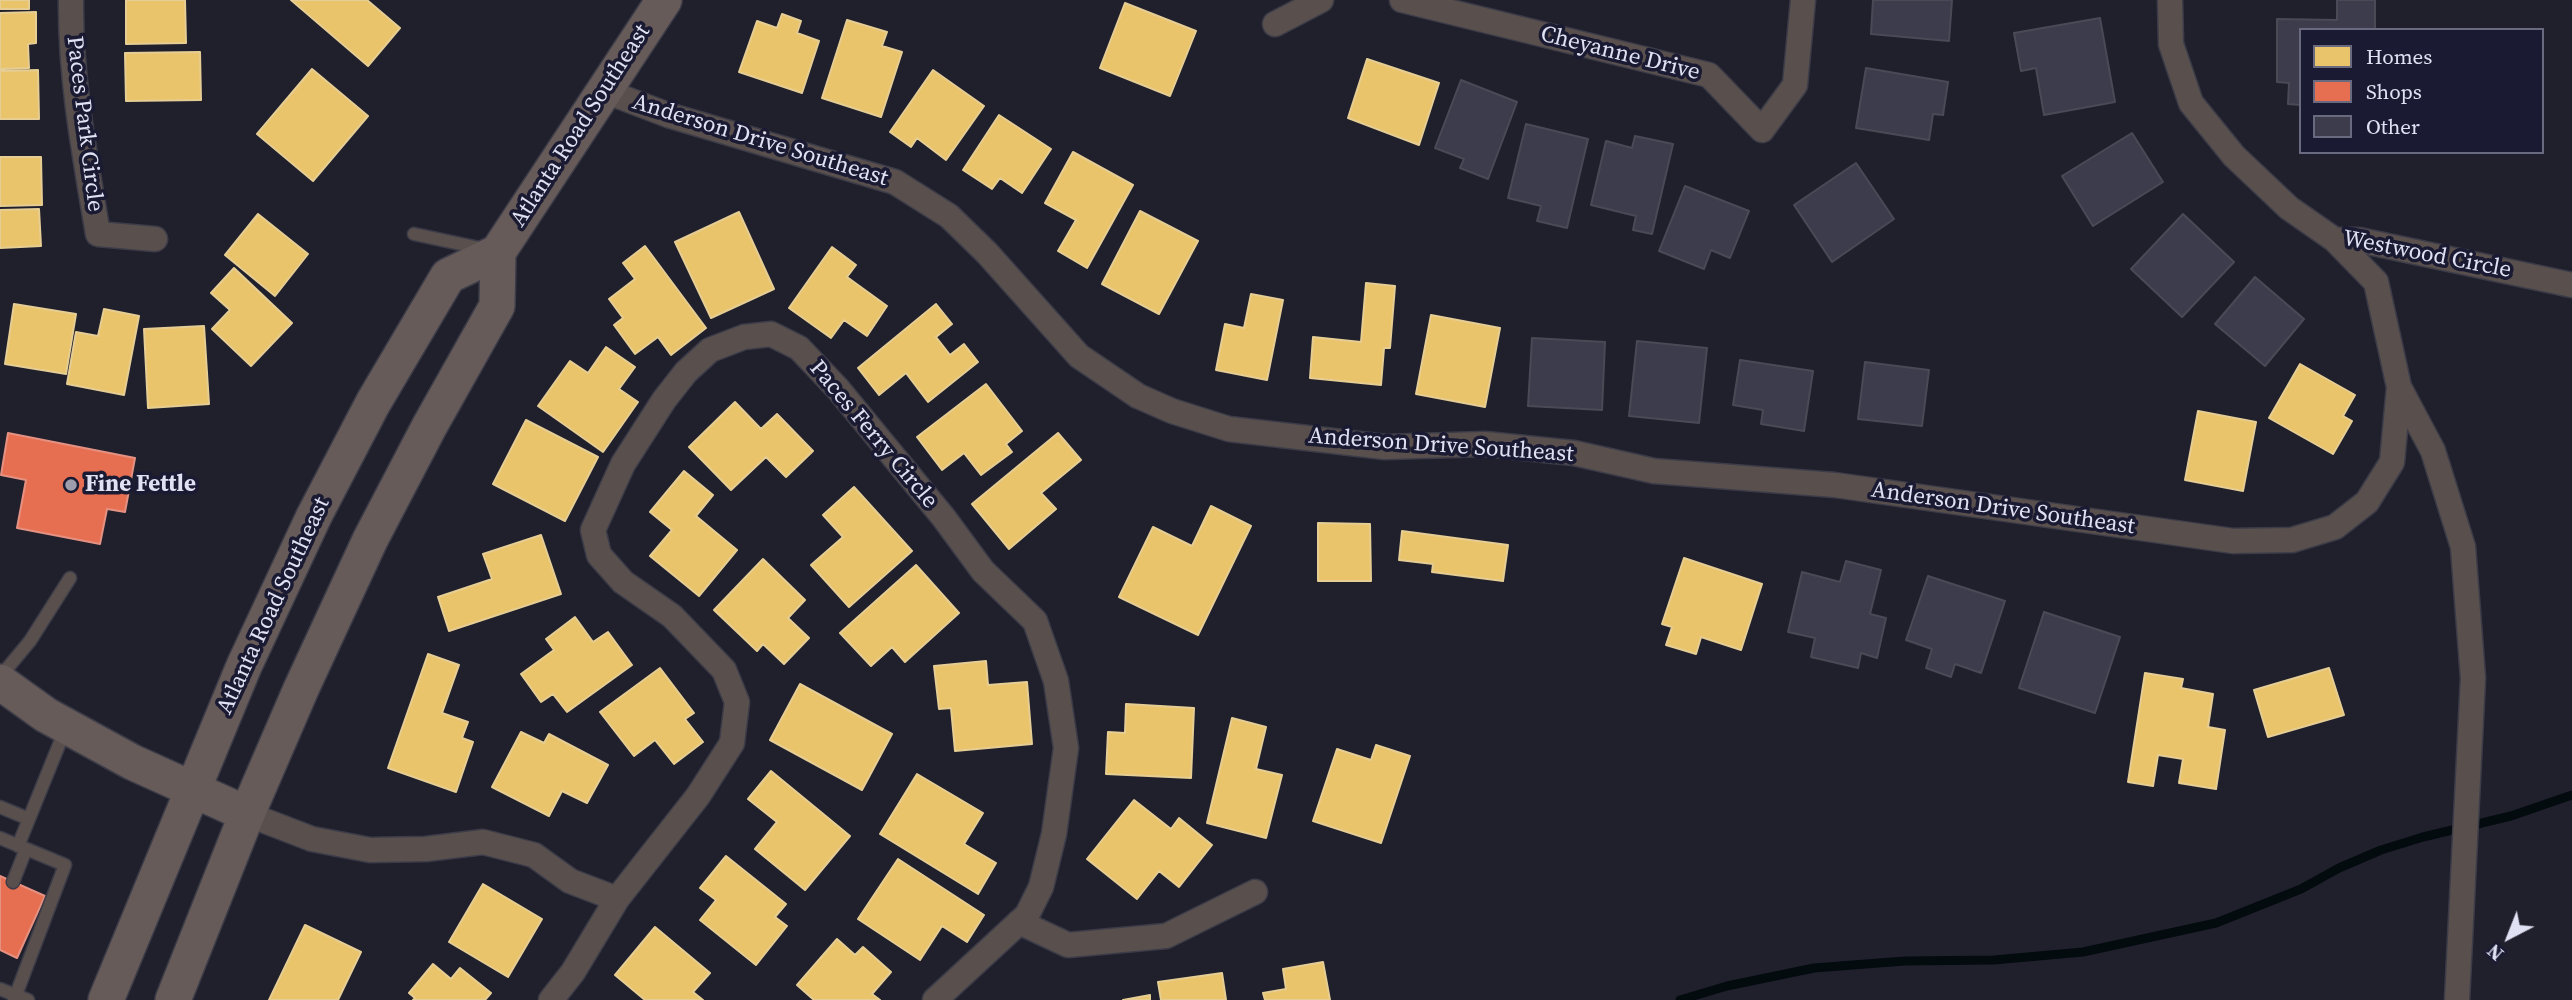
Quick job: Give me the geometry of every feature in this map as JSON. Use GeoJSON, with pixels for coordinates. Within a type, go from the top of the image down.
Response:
{"type":"FeatureCollection","features":[{"type":"Feature","properties":{"kind":"main road","name":"Atlanta Road Southeast"},"geometry":{"type":"LineString","coordinates":[[106,1000],[244,666],[314,516],[373,403],[448,276],[498,252],[664,0]]}},
{"type":"Feature","properties":{"kind":"main road","name":"Atlanta Road Southeast"},"geometry":{"type":"LineString","coordinates":[[173,1000],[247,814],[370,540],[497,306],[498,252]]}},
{"type":"Feature","properties":{"kind":"main road"},"geometry":{"type":"LineString","coordinates":[[0,682],[46,715],[132,762],[247,814]]}},
{"type":"Feature","properties":{"kind":"street","name":"Paces Park Circle"},"geometry":{"type":"LineString","coordinates":[[71,0],[81,135],[98,234],[155,239]]}},
{"type":"Feature","properties":{"kind":"street"},"geometry":{"type":"LineString","coordinates":[[1275,24],[1321,0]]}},
{"type":"Feature","properties":{"kind":"street","name":"Cheyanne Drive"},"geometry":{"type":"LineString","coordinates":[[1402,0],[1709,75],[1762,130],[1795,85],[1803,0]]}},
{"type":"Feature","properties":{"kind":"street","name":"Westwood Circle"},"geometry":{"type":"LineString","coordinates":[[2170,0],[2171,44],[2191,103],[2234,156],[2289,208],[2335,240],[2359,240],[2572,285]]}},
{"type":"Feature","properties":{"kind":"street","name":"Anderson Drive Southeast"},"geometry":{"type":"LineString","coordinates":[[605,91],[668,115],[895,182],[948,216],[987,253],[1079,356],[1138,396],[1172,411],[1229,429],[1385,447],[1485,444],[1574,453],[1654,471],[1835,485],[2233,541],[2292,540],[2335,527],[2367,502],[2392,462],[2399,387]]}},
{"type":"Feature","properties":{"kind":"street","name":"Anderson Drive Southeast"},"geometry":{"type":"LineString","coordinates":[[2335,240],[2376,282],[2399,387],[2433,452],[2463,547],[2473,678],[2457,1000]]}},
{"type":"Feature","properties":{"kind":"street","name":"Paces Ferry Circle"},"geometry":{"type":"LineString","coordinates":[[551,1000],[573,972],[617,899],[698,796],[732,743],[737,702],[724,670],[672,616],[622,582],[599,555],[593,530],[623,464],[664,400],[686,372],[710,351],[744,337],[771,334],[799,348],[838,389],[944,518],[984,572],[1035,621],[1056,681],[1066,748],[1054,835],[1041,887],[1027,915],[934,1000]]}},
{"type":"Feature","properties":{"kind":"street"},"geometry":{"type":"LineString","coordinates":[[247,814],[312,839],[370,850],[426,849],[483,842],[534,855],[570,881],[617,899]]}},
{"type":"Feature","properties":{"kind":"street"},"geometry":{"type":"LineString","coordinates":[[1018,922],[1068,945],[1166,936],[1255,892]]}},
{"type":"Feature","properties":{"kind":"lane"},"geometry":{"type":"LineString","coordinates":[[414,234],[498,252]]}},
{"type":"Feature","properties":{"kind":"lane"},"geometry":{"type":"LineString","coordinates":[[0,677],[30,641],[70,578]]}},
{"type":"Feature","properties":{"kind":"lane"},"geometry":{"type":"LineString","coordinates":[[13,882],[29,819],[66,726]]}},
{"type":"Feature","properties":{"kind":"lane"},"geometry":{"type":"LineString","coordinates":[[0,807],[29,819]]}},
{"type":"Feature","properties":{"kind":"lane"},"geometry":{"type":"LineString","coordinates":[[0,838],[65,864],[19,998],[0,989]]}},
{"type":"Feature","properties":{"kind":"building: Homes"},"geometry":{"type":"Polygon","coordinates":[[[0,0],[29,0],[29,9],[0,9],[0,0]]]}},
{"type":"Feature","properties":{"kind":"building: Homes"},"geometry":{"type":"Polygon","coordinates":[[[126,0],[185,0],[186,43],[126,44],[126,0]]]}},
{"type":"Feature","properties":{"kind":"building: Homes"},"geometry":{"type":"Polygon","coordinates":[[[291,0],[367,0],[400,28],[368,66],[291,0]]]}},
{"type":"Feature","properties":{"kind":"building: Homes"},"geometry":{"type":"Polygon","coordinates":[[[1125,3],[1196,31],[1170,96],[1100,68],[1125,3]]]}},
{"type":"Feature","properties":{"kind":"building: Homes"},"geometry":{"type":"Polygon","coordinates":[[[36,12],[36,43],[28,44],[29,68],[0,69],[0,13],[36,12]]]}},
{"type":"Feature","properties":{"kind":"building: Homes"},"geometry":{"type":"Polygon","coordinates":[[[782,14],[801,21],[797,33],[819,41],[802,93],[739,72],[757,21],[777,28],[782,14]]]}},
{"type":"Feature","properties":{"kind":"building: Homes"},"geometry":{"type":"Polygon","coordinates":[[[847,20],[887,32],[882,46],[902,52],[881,117],[822,98],[847,20]]]}},
{"type":"Feature","properties":{"kind":"building: Homes"},"geometry":{"type":"Polygon","coordinates":[[[200,52],[201,100],[126,101],[125,53],[200,52]]]}},
{"type":"Feature","properties":{"kind":"building: Homes"},"geometry":{"type":"Polygon","coordinates":[[[1367,59],[1439,83],[1419,145],[1348,118],[1367,59]]]}},
{"type":"Feature","properties":{"kind":"building: Homes"},"geometry":{"type":"Polygon","coordinates":[[[312,69],[368,116],[313,181],[257,134],[312,69]]]}},
{"type":"Feature","properties":{"kind":"building: Homes"},"geometry":{"type":"Polygon","coordinates":[[[38,70],[39,119],[0,119],[0,71],[38,70]]]}},
{"type":"Feature","properties":{"kind":"building: Homes"},"geometry":{"type":"Polygon","coordinates":[[[933,70],[984,106],[946,160],[917,138],[911,147],[890,132],[933,70]]]}},
{"type":"Feature","properties":{"kind":"building: Homes"},"geometry":{"type":"Polygon","coordinates":[[[999,115],[1051,149],[1022,193],[1000,178],[992,189],[963,170],[999,115]]]}},
{"type":"Feature","properties":{"kind":"building: Homes"},"geometry":{"type":"Polygon","coordinates":[[[1073,152],[1133,185],[1087,268],[1058,251],[1076,220],[1045,203],[1073,152]]]}},
{"type":"Feature","properties":{"kind":"building: Homes"},"geometry":{"type":"Polygon","coordinates":[[[0,157],[41,157],[42,205],[0,206],[0,157]]]}},
{"type":"Feature","properties":{"kind":"building: Homes"},"geometry":{"type":"Polygon","coordinates":[[[39,209],[41,246],[0,248],[0,210],[39,209]]]}},
{"type":"Feature","properties":{"kind":"building: Homes"},"geometry":{"type":"Polygon","coordinates":[[[1140,211],[1198,241],[1159,314],[1102,284],[1140,211]]]}},
{"type":"Feature","properties":{"kind":"building: Homes"},"geometry":{"type":"Polygon","coordinates":[[[739,212],[774,289],[711,318],[675,242],[739,212]]]}},
{"type":"Feature","properties":{"kind":"building: Homes"},"geometry":{"type":"Polygon","coordinates":[[[258,214],[308,254],[275,296],[225,255],[258,214]]]}},
{"type":"Feature","properties":{"kind":"building: Homes"},"geometry":{"type":"Polygon","coordinates":[[[645,246],[706,328],[671,355],[658,337],[635,354],[614,325],[623,318],[609,299],[635,279],[623,263],[645,246]]]}},
{"type":"Feature","properties":{"kind":"building: Homes"},"geometry":{"type":"Polygon","coordinates":[[[832,247],[856,265],[847,277],[887,306],[867,336],[844,320],[831,338],[789,308],[832,247]]]}},
{"type":"Feature","properties":{"kind":"building: Homes"},"geometry":{"type":"Polygon","coordinates":[[[234,268],[292,323],[251,366],[212,329],[230,310],[211,293],[234,268]]]}},
{"type":"Feature","properties":{"kind":"building: Homes"},"geometry":{"type":"Polygon","coordinates":[[[1366,283],[1395,286],[1390,348],[1384,348],[1381,385],[1310,378],[1313,337],[1361,342],[1366,283]]]}},
{"type":"Feature","properties":{"kind":"building: Homes"},"geometry":{"type":"Polygon","coordinates":[[[1251,294],[1283,300],[1267,380],[1216,370],[1225,324],[1244,328],[1251,294]]]}},
{"type":"Feature","properties":{"kind":"building: Homes"},"geometry":{"type":"Polygon","coordinates":[[[14,304],[76,314],[66,374],[5,364],[14,304]]]}},
{"type":"Feature","properties":{"kind":"building: Homes"},"geometry":{"type":"Polygon","coordinates":[[[936,304],[952,324],[936,337],[950,355],[964,344],[978,362],[928,402],[906,373],[879,395],[858,368],[936,304]]]}},
{"type":"Feature","properties":{"kind":"building: Homes"},"geometry":{"type":"Polygon","coordinates":[[[104,309],[139,316],[124,395],[67,384],[76,332],[98,336],[104,309]]]}},
{"type":"Feature","properties":{"kind":"building: Homes"},"geometry":{"type":"Polygon","coordinates":[[[1431,315],[1500,328],[1485,407],[1416,394],[1431,315]]]}},
{"type":"Feature","properties":{"kind":"building: Homes"},"geometry":{"type":"Polygon","coordinates":[[[204,326],[209,404],[148,408],[144,329],[204,326]]]}},
{"type":"Feature","properties":{"kind":"building: Homes"},"geometry":{"type":"Polygon","coordinates":[[[606,347],[635,367],[619,389],[638,402],[603,452],[538,406],[570,361],[588,373],[606,347]]]}},
{"type":"Feature","properties":{"kind":"building: Homes"},"geometry":{"type":"Polygon","coordinates":[[[2300,364],[2355,395],[2343,416],[2352,421],[2333,454],[2269,418],[2300,364]]]}},
{"type":"Feature","properties":{"kind":"building: Homes"},"geometry":{"type":"Polygon","coordinates":[[[986,384],[1022,431],[1006,444],[1012,452],[981,475],[964,453],[942,470],[917,437],[986,384]]]}},
{"type":"Feature","properties":{"kind":"building: Homes"},"geometry":{"type":"Polygon","coordinates":[[[735,402],[761,429],[777,414],[813,451],[786,477],[766,457],[731,490],[689,447],[735,402]]]}},
{"type":"Feature","properties":{"kind":"building: Homes"},"geometry":{"type":"Polygon","coordinates":[[[2198,411],[2256,422],[2243,491],[2185,480],[2198,411]]]}},
{"type":"Feature","properties":{"kind":"building: Homes"},"geometry":{"type":"Polygon","coordinates":[[[526,420],[598,457],[565,521],[493,484],[526,420]]]}},
{"type":"Feature","properties":{"kind":"building: Homes"},"geometry":{"type":"Polygon","coordinates":[[[1058,433],[1081,460],[1041,493],[1056,509],[1009,549],[972,504],[1058,433]]]}},
{"type":"Feature","properties":{"kind":"building: Homes"},"geometry":{"type":"Polygon","coordinates":[[[684,471],[713,495],[696,516],[737,550],[699,596],[650,556],[672,530],[650,512],[684,471]]]}},
{"type":"Feature","properties":{"kind":"building: Homes"},"geometry":{"type":"Polygon","coordinates":[[[854,487],[912,551],[849,607],[811,565],[843,537],[823,515],[854,487]]]}},
{"type":"Feature","properties":{"kind":"building: Homes"},"geometry":{"type":"Polygon","coordinates":[[[1211,506],[1251,526],[1198,635],[1119,597],[1153,527],[1192,546],[1211,506]]]}},
{"type":"Feature","properties":{"kind":"building: Homes"},"geometry":{"type":"Polygon","coordinates":[[[1318,523],[1370,524],[1371,581],[1318,581],[1318,523]]]}},
{"type":"Feature","properties":{"kind":"building: Homes"},"geometry":{"type":"Polygon","coordinates":[[[1402,531],[1508,545],[1503,581],[1432,572],[1433,564],[1399,560],[1402,531]]]}},
{"type":"Feature","properties":{"kind":"building: Homes"},"geometry":{"type":"Polygon","coordinates":[[[541,535],[561,594],[449,631],[438,597],[492,579],[483,554],[541,535]]]}},
{"type":"Feature","properties":{"kind":"building: Homes"},"geometry":{"type":"Polygon","coordinates":[[[1684,558],[1762,584],[1741,650],[1701,637],[1696,654],[1666,645],[1672,627],[1662,624],[1684,558]]]}},
{"type":"Feature","properties":{"kind":"building: Homes"},"geometry":{"type":"Polygon","coordinates":[[[763,559],[805,600],[788,618],[809,638],[784,664],[763,644],[757,651],[714,610],[763,559]]]}},
{"type":"Feature","properties":{"kind":"building: Homes"},"geometry":{"type":"Polygon","coordinates":[[[916,565],[959,613],[905,662],[892,647],[871,666],[840,633],[916,565]]]}},
{"type":"Feature","properties":{"kind":"building: Homes"},"geometry":{"type":"Polygon","coordinates":[[[575,617],[593,642],[608,632],[632,665],[567,712],[553,694],[541,702],[521,674],[554,650],[546,639],[575,617]]]}},
{"type":"Feature","properties":{"kind":"building: Homes"},"geometry":{"type":"Polygon","coordinates":[[[428,654],[459,665],[442,713],[468,722],[462,738],[473,742],[456,792],[388,768],[428,654]]]}},
{"type":"Feature","properties":{"kind":"building: Homes"},"geometry":{"type":"Polygon","coordinates":[[[986,661],[988,685],[1027,682],[1032,744],[955,751],[951,708],[939,709],[934,666],[986,661]]]}},
{"type":"Feature","properties":{"kind":"building: Homes"},"geometry":{"type":"Polygon","coordinates":[[[660,668],[694,713],[685,719],[703,742],[674,764],[655,740],[634,756],[600,712],[660,668]]]}},
{"type":"Feature","properties":{"kind":"building: Homes"},"geometry":{"type":"Polygon","coordinates":[[[2329,668],[2344,715],[2268,737],[2254,690],[2329,668]]]}},
{"type":"Feature","properties":{"kind":"building: Homes"},"geometry":{"type":"Polygon","coordinates":[[[2145,673],[2183,679],[2181,688],[2213,694],[2208,727],[2225,730],[2216,789],[2179,783],[2183,759],[2158,755],[2153,786],[2128,782],[2145,673]]]}},
{"type":"Feature","properties":{"kind":"building: Homes"},"geometry":{"type":"Polygon","coordinates":[[[800,684],[892,734],[862,790],[770,740],[800,684]]]}},
{"type":"Feature","properties":{"kind":"building: Homes"},"geometry":{"type":"Polygon","coordinates":[[[1126,704],[1194,708],[1191,778],[1106,774],[1108,732],[1125,733],[1126,704]]]}},
{"type":"Feature","properties":{"kind":"building: Homes"},"geometry":{"type":"Polygon","coordinates":[[[1232,718],[1266,727],[1256,769],[1282,775],[1266,838],[1207,823],[1232,718]]]}},
{"type":"Feature","properties":{"kind":"building: Homes"},"geometry":{"type":"Polygon","coordinates":[[[521,732],[544,743],[549,734],[608,765],[587,803],[562,791],[549,816],[492,787],[521,732]]]}},
{"type":"Feature","properties":{"kind":"building: Homes"},"geometry":{"type":"Polygon","coordinates":[[[1376,745],[1410,756],[1381,843],[1313,821],[1337,749],[1371,760],[1376,745]]]}},
{"type":"Feature","properties":{"kind":"building: Homes"},"geometry":{"type":"Polygon","coordinates":[[[771,771],[850,836],[805,890],[755,849],[777,822],[748,799],[771,771]]]}},
{"type":"Feature","properties":{"kind":"building: Homes"},"geometry":{"type":"Polygon","coordinates":[[[917,774],[983,813],[964,844],[996,863],[978,894],[880,834],[917,774]]]}},
{"type":"Feature","properties":{"kind":"building: Homes"},"geometry":{"type":"Polygon","coordinates":[[[1134,800],[1171,829],[1179,818],[1212,845],[1179,887],[1159,871],[1137,899],[1087,859],[1134,800]]]}},
{"type":"Feature","properties":{"kind":"building: Homes"},"geometry":{"type":"Polygon","coordinates":[[[726,856],[786,904],[775,917],[787,926],[756,965],[700,920],[716,900],[700,888],[726,856]]]}},
{"type":"Feature","properties":{"kind":"building: Homes"},"geometry":{"type":"Polygon","coordinates":[[[898,859],[984,915],[967,942],[942,926],[920,960],[858,919],[898,859]]]}},
{"type":"Feature","properties":{"kind":"building: Homes"},"geometry":{"type":"Polygon","coordinates":[[[483,884],[542,919],[508,977],[449,942],[483,884]]]}},
{"type":"Feature","properties":{"kind":"building: Homes"},"geometry":{"type":"Polygon","coordinates":[[[305,925],[361,952],[338,1000],[269,1000],[305,925]]]}},
{"type":"Feature","properties":{"kind":"building: Homes"},"geometry":{"type":"Polygon","coordinates":[[[655,927],[710,973],[693,992],[703,1000],[645,1000],[615,975],[655,927]]]}},
{"type":"Feature","properties":{"kind":"building: Homes"},"geometry":{"type":"Polygon","coordinates":[[[837,939],[855,955],[863,947],[891,972],[872,994],[880,1000],[814,1000],[797,985],[837,939]]]}},
{"type":"Feature","properties":{"kind":"building: Homes"},"geometry":{"type":"Polygon","coordinates":[[[1323,962],[1330,1000],[1265,1000],[1263,993],[1286,989],[1283,969],[1323,962]]]}},
{"type":"Feature","properties":{"kind":"building: Homes"},"geometry":{"type":"Polygon","coordinates":[[[433,964],[451,979],[460,968],[491,993],[485,1000],[413,1000],[415,998],[409,993],[433,964]]]}},
{"type":"Feature","properties":{"kind":"building: Homes"},"geometry":{"type":"Polygon","coordinates":[[[1222,973],[1226,1000],[1161,1000],[1158,982],[1222,973]]]}},
{"type":"Feature","properties":{"kind":"building: Homes"},"geometry":{"type":"Polygon","coordinates":[[[1150,995],[1150,1000],[1123,1000],[1150,995]]]}},
{"type":"Feature","properties":{"kind":"building: Shops"},"geometry":{"type":"Polygon","coordinates":[[[8,433],[135,458],[125,512],[107,509],[100,544],[17,528],[26,480],[1,475],[8,433]]]}},
{"type":"Feature","properties":{"kind":"building: Shops"},"geometry":{"type":"Polygon","coordinates":[[[0,876],[45,896],[17,958],[0,950],[0,876]]]}},
{"type":"Feature","properties":{"kind":"building: Other"},"geometry":{"type":"Polygon","coordinates":[[[1873,0],[1952,0],[1949,41],[1871,34],[1873,0]]]}},
{"type":"Feature","properties":{"kind":"building: Other"},"geometry":{"type":"Polygon","coordinates":[[[2337,0],[2375,0],[2375,28],[2299,28],[2299,105],[2288,104],[2289,83],[2277,82],[2277,19],[2337,20],[2337,0]]]}},
{"type":"Feature","properties":{"kind":"building: Other"},"geometry":{"type":"Polygon","coordinates":[[[2100,18],[2115,102],[2044,115],[2036,68],[2021,71],[2014,33],[2100,18]]]}},
{"type":"Feature","properties":{"kind":"building: Other"},"geometry":{"type":"Polygon","coordinates":[[[1866,68],[1948,82],[1943,115],[1933,114],[1929,140],[1856,128],[1866,68]]]}},
{"type":"Feature","properties":{"kind":"building: Other"},"geometry":{"type":"Polygon","coordinates":[[[1461,80],[1517,102],[1488,179],[1460,168],[1464,159],[1435,148],[1461,80]]]}},
{"type":"Feature","properties":{"kind":"building: Other"},"geometry":{"type":"Polygon","coordinates":[[[1526,124],[1588,139],[1567,228],[1537,221],[1541,206],[1508,198],[1526,124]]]}},
{"type":"Feature","properties":{"kind":"building: Other"},"geometry":{"type":"Polygon","coordinates":[[[2132,133],[2163,182],[2093,226],[2062,176],[2132,133]]]}},
{"type":"Feature","properties":{"kind":"building: Other"},"geometry":{"type":"Polygon","coordinates":[[[1635,136],[1673,144],[1652,234],[1633,230],[1636,216],[1591,205],[1606,141],[1632,148],[1635,136]]]}},
{"type":"Feature","properties":{"kind":"building: Other"},"geometry":{"type":"Polygon","coordinates":[[[1856,163],[1894,219],[1832,262],[1794,205],[1856,163]]]}},
{"type":"Feature","properties":{"kind":"building: Other"},"geometry":{"type":"Polygon","coordinates":[[[1685,186],[1749,211],[1730,258],[1711,250],[1704,269],[1659,251],[1685,186]]]}},
{"type":"Feature","properties":{"kind":"building: Other"},"geometry":{"type":"Polygon","coordinates":[[[2183,214],[2234,262],[2182,317],[2131,269],[2183,214]]]}},
{"type":"Feature","properties":{"kind":"building: Other"},"geometry":{"type":"Polygon","coordinates":[[[2255,277],[2304,319],[2265,366],[2215,324],[2255,277]]]}},
{"type":"Feature","properties":{"kind":"building: Other"},"geometry":{"type":"Polygon","coordinates":[[[1532,338],[1605,342],[1602,410],[1528,406],[1532,338]]]}},
{"type":"Feature","properties":{"kind":"building: Other"},"geometry":{"type":"Polygon","coordinates":[[[1637,341],[1707,348],[1699,423],[1629,416],[1637,341]]]}},
{"type":"Feature","properties":{"kind":"building: Other"},"geometry":{"type":"Polygon","coordinates":[[[1740,360],[1813,371],[1804,431],[1761,424],[1763,410],[1733,405],[1740,360]]]}},
{"type":"Feature","properties":{"kind":"building: Other"},"geometry":{"type":"Polygon","coordinates":[[[1865,362],[1929,370],[1922,426],[1858,419],[1865,362]]]}},
{"type":"Feature","properties":{"kind":"building: Other"},"geometry":{"type":"Polygon","coordinates":[[[1846,561],[1881,570],[1870,614],[1886,618],[1877,658],[1861,653],[1858,668],[1811,657],[1815,638],[1788,632],[1802,572],[1840,582],[1846,561]]]}},
{"type":"Feature","properties":{"kind":"building: Other"},"geometry":{"type":"Polygon","coordinates":[[[1928,576],[2005,601],[1981,673],[1955,664],[1951,677],[1926,668],[1932,649],[1906,640],[1928,576]]]}},
{"type":"Feature","properties":{"kind":"building: Other"},"geometry":{"type":"Polygon","coordinates":[[[2044,612],[2120,637],[2095,713],[2019,688],[2044,612]]]}},
{"type":"Feature","properties":{"kind":"waterway"},"geometry":{"type":"LineString","coordinates":[[1680,1000],[1727,986],[1814,968],[1905,961],[1994,960],[2083,952],[2216,923],[2301,889],[2339,868],[2381,850],[2511,816],[2572,795]]}},
{"type":"Feature","properties":{"kind":"place","name":"Fine Fettle"},"geometry":{"type":"Point","coordinates":[71,485]}}]}
